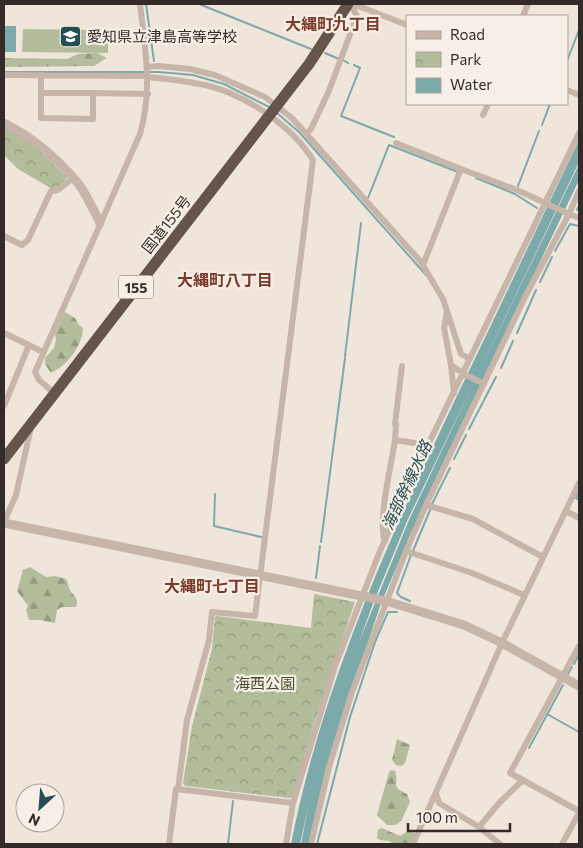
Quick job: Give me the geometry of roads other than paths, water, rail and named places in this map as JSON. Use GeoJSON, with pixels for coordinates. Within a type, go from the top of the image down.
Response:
{"type":"FeatureCollection","features":[{"type":"Feature","properties":{"kind":"highway","name":"国道155号"},"geometry":{"type":"LineString","coordinates":[[5,455],[309,64],[350,4]]}},
{"type":"Feature","properties":{"kind":"street"},"geometry":{"type":"LineString","coordinates":[[54,393],[44,385],[35,372],[140,134],[145,116],[148,73],[140,4]]}},
{"type":"Feature","properties":{"kind":"street"},"geometry":{"type":"LineString","coordinates":[[350,4],[406,25]]}},
{"type":"Feature","properties":{"kind":"street"},"geometry":{"type":"LineString","coordinates":[[307,132],[316,121],[357,16],[350,4]]}},
{"type":"Feature","properties":{"kind":"street"},"geometry":{"type":"LineString","coordinates":[[148,73],[158,66],[190,69],[214,75],[265,97],[292,134],[312,148],[423,265],[448,310],[461,354],[470,359]]}},
{"type":"Feature","properties":{"kind":"street"},"geometry":{"type":"LineString","coordinates":[[4,75],[148,73],[219,88],[255,106],[274,109],[292,118],[307,132],[312,148],[313,160],[254,616],[212,612],[210,640],[187,720],[169,844]]}},
{"type":"Feature","properties":{"kind":"street"},"geometry":{"type":"LineString","coordinates":[[41,75],[41,118],[93,119],[93,93]]}},
{"type":"Feature","properties":{"kind":"street"},"geometry":{"type":"LineString","coordinates":[[41,93],[148,94]]}},
{"type":"Feature","properties":{"kind":"street"},"geometry":{"type":"LineString","coordinates":[[483,115],[488,105]]}},
{"type":"Feature","properties":{"kind":"street"},"geometry":{"type":"LineString","coordinates":[[4,123],[15,128],[46,150],[78,183],[100,223]]}},
{"type":"Feature","properties":{"kind":"street"},"geometry":{"type":"LineString","coordinates":[[286,844],[293,803],[335,666],[384,541],[428,445],[465,374],[470,359],[579,133]]}},
{"type":"Feature","properties":{"kind":"street"},"geometry":{"type":"LineString","coordinates":[[396,144],[517,190],[579,218]]}},
{"type":"Feature","properties":{"kind":"street"},"geometry":{"type":"LineString","coordinates":[[423,265],[462,169]]}},
{"type":"Feature","properties":{"kind":"street"},"geometry":{"type":"LineString","coordinates":[[4,238],[22,244],[28,240],[51,191],[58,190],[73,178]]}},
{"type":"Feature","properties":{"kind":"street"},"geometry":{"type":"LineString","coordinates":[[311,844],[328,767],[352,692],[385,601],[426,505],[525,297],[569,214],[579,191]]}},
{"type":"Feature","properties":{"kind":"street"},"geometry":{"type":"LineString","coordinates":[[448,310],[444,328],[452,365],[454,394]]}},
{"type":"Feature","properties":{"kind":"street"},"geometry":{"type":"LineString","coordinates":[[4,333],[43,352]]}},
{"type":"Feature","properties":{"kind":"street"},"geometry":{"type":"LineString","coordinates":[[4,406],[29,345]]}},
{"type":"Feature","properties":{"kind":"street"},"geometry":{"type":"LineString","coordinates":[[452,365],[484,383]]}},
{"type":"Feature","properties":{"kind":"street"},"geometry":{"type":"LineString","coordinates":[[384,541],[382,531],[395,440],[396,424],[394,424],[402,366]]}},
{"type":"Feature","properties":{"kind":"street"},"geometry":{"type":"LineString","coordinates":[[32,422],[16,495],[4,523],[385,601],[464,625],[502,643],[579,686]]}},
{"type":"Feature","properties":{"kind":"street"},"geometry":{"type":"LineString","coordinates":[[395,440],[428,445]]}},
{"type":"Feature","properties":{"kind":"street"},"geometry":{"type":"LineString","coordinates":[[413,844],[524,595],[579,483]]}},
{"type":"Feature","properties":{"kind":"street"},"geometry":{"type":"LineString","coordinates":[[426,505],[473,519],[543,557]]}},
{"type":"Feature","properties":{"kind":"street"},"geometry":{"type":"LineString","coordinates":[[566,511],[579,518]]}},
{"type":"Feature","properties":{"kind":"street"},"geometry":{"type":"LineString","coordinates":[[406,551],[472,573],[524,595]]}},
{"type":"Feature","properties":{"kind":"street"},"geometry":{"type":"LineString","coordinates":[[562,844],[579,812],[510,773],[579,646]]}},
{"type":"Feature","properties":{"kind":"street"},"geometry":{"type":"LineString","coordinates":[[479,827],[500,802],[523,780]]}},
{"type":"Feature","properties":{"kind":"street"},"geometry":{"type":"LineString","coordinates":[[178,789],[293,803]]}},
{"type":"Feature","properties":{"kind":"street"},"geometry":{"type":"LineString","coordinates":[[436,793],[439,803],[479,827],[500,844]]}},
{"type":"Feature","properties":{"kind":"street"},"geometry":{"type":"LineString","coordinates":[[430,809],[439,803]]}},
{"type":"Feature","properties":{"kind":"water"},"geometry":{"type":"Polygon","coordinates":[[[4,26],[16,26],[16,52],[4,52],[4,26]]]}},
{"type":"Feature","properties":{"kind":"water"},"geometry":{"type":"Polygon","coordinates":[[[579,140],[579,162],[477,376],[579,164],[579,180],[416,522],[381,603],[328,763],[309,844],[301,844],[309,803],[300,844],[291,844],[304,786],[320,729],[359,617],[381,562],[430,454],[579,140]],[[474,382],[408,519],[359,642],[409,520],[474,382]]]}},
{"type":"Feature","properties":{"kind":"waterway"},"geometry":{"type":"LineString","coordinates":[[146,4],[154,61]]}},
{"type":"Feature","properties":{"kind":"waterway"},"geometry":{"type":"LineString","coordinates":[[199,4],[311,49]]}},
{"type":"Feature","properties":{"kind":"waterway"},"geometry":{"type":"LineString","coordinates":[[568,58],[579,30]]}},
{"type":"Feature","properties":{"kind":"waterway"},"geometry":{"type":"LineString","coordinates":[[325,53],[339,59]]}},
{"type":"Feature","properties":{"kind":"waterway"},"geometry":{"type":"LineString","coordinates":[[343,60],[348,63]]}},
{"type":"Feature","properties":{"kind":"waterway"},"geometry":{"type":"LineString","coordinates":[[354,65],[360,68],[341,116],[394,137]]}},
{"type":"Feature","properties":{"kind":"waterway"},"geometry":{"type":"LineString","coordinates":[[4,72],[159,72],[193,75],[224,84],[269,107]]}},
{"type":"Feature","properties":{"kind":"waterway"},"geometry":{"type":"LineString","coordinates":[[542,125],[550,105]]}},
{"type":"Feature","properties":{"kind":"waterway"},"geometry":{"type":"LineString","coordinates":[[277,113],[299,132],[426,275]]}},
{"type":"Feature","properties":{"kind":"waterway"},"geometry":{"type":"LineString","coordinates":[[518,186],[539,131]]}},
{"type":"Feature","properties":{"kind":"waterway"},"geometry":{"type":"LineString","coordinates":[[368,198],[389,145],[458,172]]}},
{"type":"Feature","properties":{"kind":"waterway"},"geometry":{"type":"LineString","coordinates":[[476,178],[515,194],[537,208]]}},
{"type":"Feature","properties":{"kind":"waterway"},"geometry":{"type":"LineString","coordinates":[[577,210],[579,205]]}},
{"type":"Feature","properties":{"kind":"waterway"},"geometry":{"type":"LineString","coordinates":[[345,356],[361,223]]}},
{"type":"Feature","properties":{"kind":"waterway"},"geometry":{"type":"LineString","coordinates":[[555,251],[570,224],[579,226]]}},
{"type":"Feature","properties":{"kind":"waterway"},"geometry":{"type":"LineString","coordinates":[[540,282],[552,257]]}},
{"type":"Feature","properties":{"kind":"waterway"},"geometry":{"type":"LineString","coordinates":[[517,333],[536,290]]}},
{"type":"Feature","properties":{"kind":"waterway"},"geometry":{"type":"LineString","coordinates":[[501,368],[513,341]]}},
{"type":"Feature","properties":{"kind":"waterway"},"geometry":{"type":"LineString","coordinates":[[321,542],[345,358]]}},
{"type":"Feature","properties":{"kind":"waterway"},"geometry":{"type":"LineString","coordinates":[[469,429],[496,377]]}},
{"type":"Feature","properties":{"kind":"waterway"},"geometry":{"type":"LineString","coordinates":[[454,459],[466,435]]}},
{"type":"Feature","properties":{"kind":"waterway"},"geometry":{"type":"LineString","coordinates":[[432,504],[450,468]]}},
{"type":"Feature","properties":{"kind":"waterway"},"geometry":{"type":"LineString","coordinates":[[579,490],[576,498],[579,500]]}},
{"type":"Feature","properties":{"kind":"waterway"},"geometry":{"type":"LineString","coordinates":[[215,494],[214,526],[261,537]]}},
{"type":"Feature","properties":{"kind":"waterway"},"geometry":{"type":"LineString","coordinates":[[413,551],[430,510]]}},
{"type":"Feature","properties":{"kind":"waterway"},"geometry":{"type":"LineString","coordinates":[[316,578],[320,546]]}},
{"type":"Feature","properties":{"kind":"waterway"},"geometry":{"type":"LineString","coordinates":[[410,601],[397,593],[411,555]]}},
{"type":"Feature","properties":{"kind":"waterway"},"geometry":{"type":"LineString","coordinates":[[317,844],[350,717],[375,642],[388,612],[397,612]]}},
{"type":"Feature","properties":{"kind":"waterway"},"geometry":{"type":"LineString","coordinates":[[574,664],[579,654]]}},
{"type":"Feature","properties":{"kind":"waterway"},"geometry":{"type":"LineString","coordinates":[[568,674],[572,667]]}},
{"type":"Feature","properties":{"kind":"waterway"},"geometry":{"type":"LineString","coordinates":[[529,748],[563,685]]}},
{"type":"Feature","properties":{"kind":"waterway"},"geometry":{"type":"LineString","coordinates":[[547,714],[579,732]]}},
{"type":"Feature","properties":{"kind":"waterway"},"geometry":{"type":"LineString","coordinates":[[228,844],[233,801]]}},
{"type":"Feature","properties":{"kind":"place","name":"愛知県立津島高等学校"},"geometry":{"type":"Point","coordinates":[71,36]}},
{"type":"Feature","properties":{"kind":"district","name":"大縄町九丁目"},"geometry":{"type":"Point","coordinates":[333,23]}},
{"type":"Feature","properties":{"kind":"district","name":"大縄町八丁目"},"geometry":{"type":"Point","coordinates":[225,279]}},
{"type":"Feature","properties":{"kind":"district","name":"大縄町七丁目"},"geometry":{"type":"Point","coordinates":[212,585]}},
{"type":"Feature","properties":{"kind":"water label","name":"海部幹線水路"},"geometry":{"type":"Point","coordinates":[406,485]}},
{"type":"Feature","properties":{"kind":"park label","name":"海西公園"},"geometry":{"type":"Point","coordinates":[265,683]}}]}
